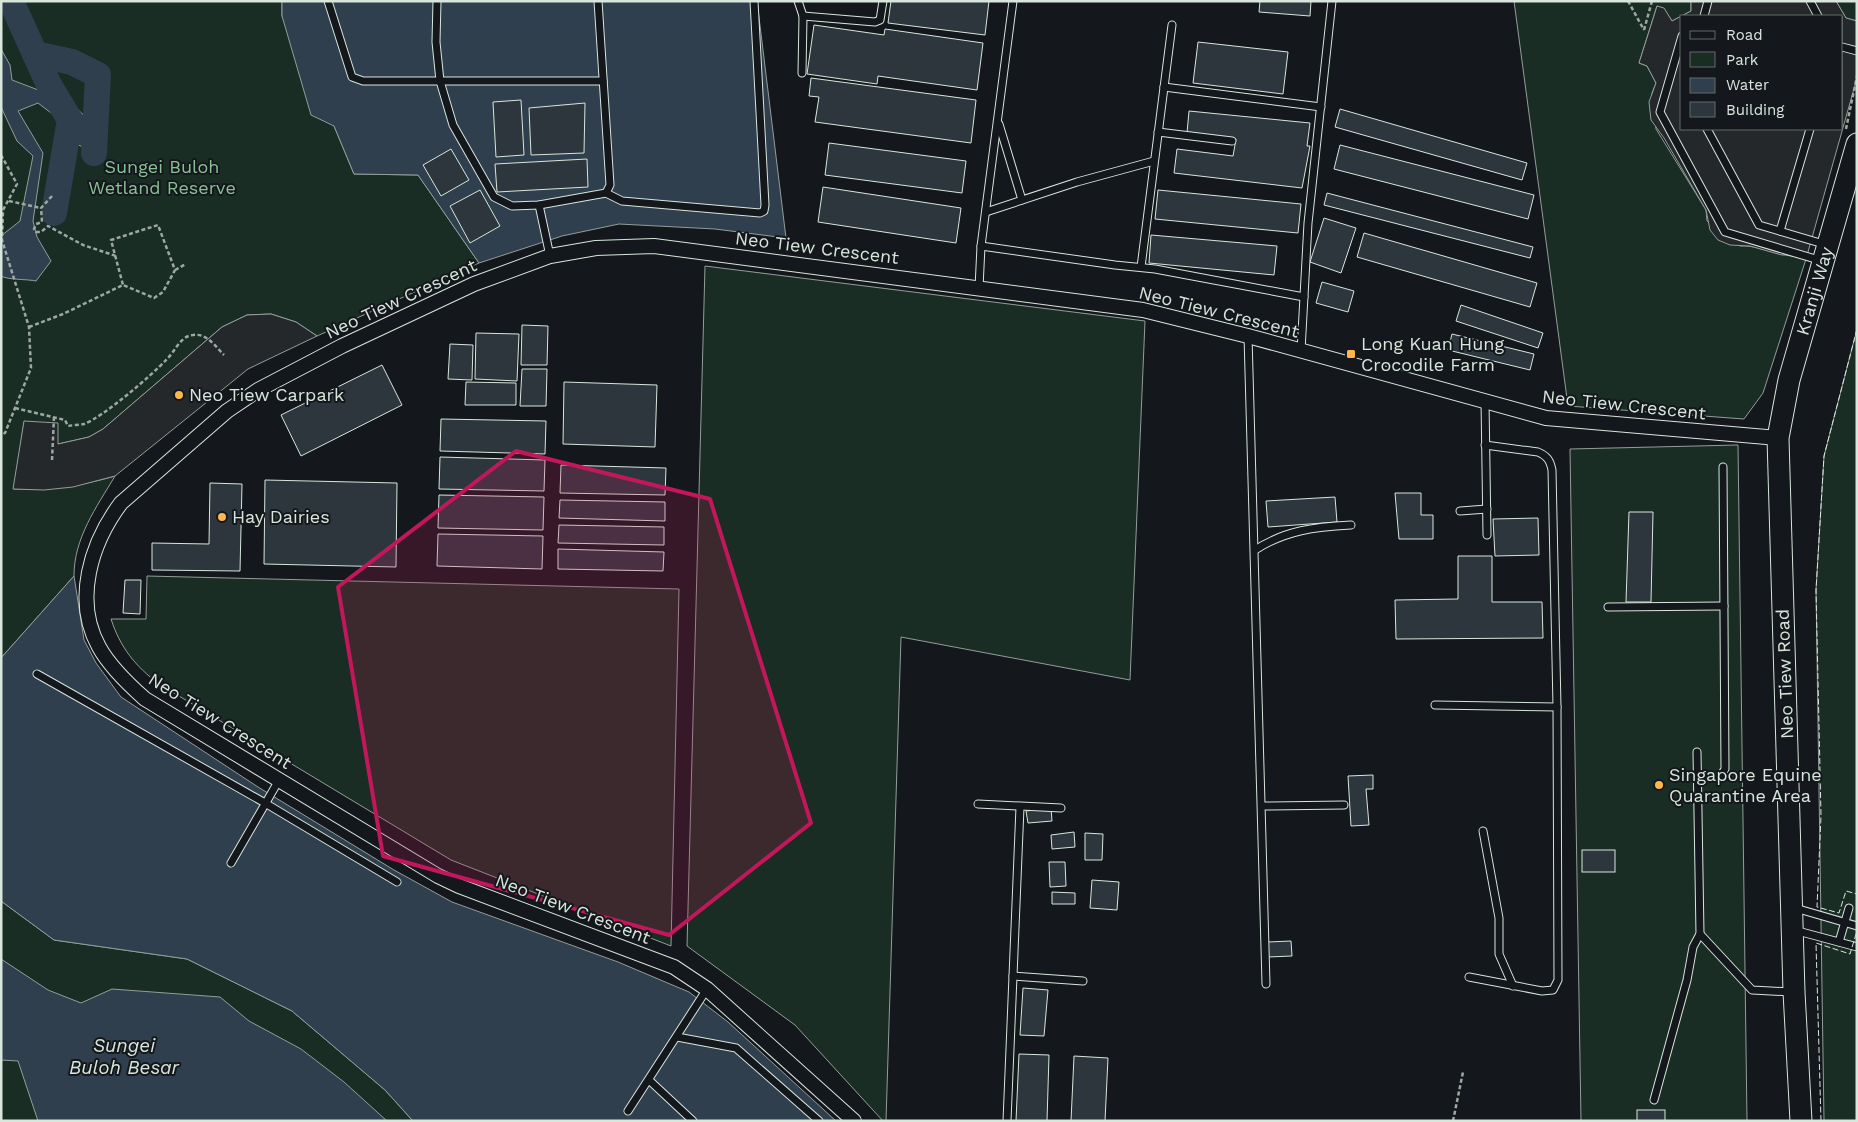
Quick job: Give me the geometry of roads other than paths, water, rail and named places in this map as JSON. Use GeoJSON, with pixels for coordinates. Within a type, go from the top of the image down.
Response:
{"type":"FeatureCollection","features":[{"type":"Feature","properties":{"kind":"main road","name":"Kranji Way"},"geometry":{"type":"LineString","coordinates":[[1778,438],[1788,380],[1857,144]]}},
{"type":"Feature","properties":{"kind":"main road","name":"Neo Tiew Road"},"geometry":{"type":"LineString","coordinates":[[1778,438],[1794,992],[1801,1121]]}},
{"type":"Feature","properties":{"kind":"street","name":"Neo Tiew Crescent"},"geometry":{"type":"LineString","coordinates":[[854,1121],[707,989],[674,967],[459,886],[145,699],[123,678],[99,646],[91,623],[88,602],[89,566],[109,519],[121,503],[139,485],[227,410],[258,390],[342,346],[474,284],[550,256],[596,248],[654,246],[1143,310],[1248,336],[1546,418],[1778,438]]}},
{"type":"Feature","properties":{"kind":"lane"},"geometry":{"type":"LineString","coordinates":[[328,1],[352,77],[364,81],[603,81]]}},
{"type":"Feature","properties":{"kind":"lane"},"geometry":{"type":"LineString","coordinates":[[437,1],[436,42],[440,81],[453,125],[494,197],[512,206],[539,205],[606,193],[622,201],[760,213],[764,211],[754,1]]}},
{"type":"Feature","properties":{"kind":"lane"},"geometry":{"type":"LineString","coordinates":[[598,1],[610,185],[606,193]]}},
{"type":"Feature","properties":{"kind":"lane"},"geometry":{"type":"LineString","coordinates":[[798,1],[803,16],[802,73]]}},
{"type":"Feature","properties":{"kind":"lane"},"geometry":{"type":"LineString","coordinates":[[803,16],[875,22],[880,20],[883,1]]}},
{"type":"Feature","properties":{"kind":"lane"},"geometry":{"type":"LineString","coordinates":[[979,288],[981,246],[1013,1]]}},
{"type":"Feature","properties":{"kind":"lane"},"geometry":{"type":"LineString","coordinates":[[1301,351],[1308,223],[1332,1]]}},
{"type":"Feature","properties":{"kind":"lane"},"geometry":{"type":"LineString","coordinates":[[1705,13],[1708,1]]}},
{"type":"Feature","properties":{"kind":"lane"},"geometry":{"type":"LineString","coordinates":[[1810,1],[1817,15]]}},
{"type":"Feature","properties":{"kind":"lane"},"geometry":{"type":"LineString","coordinates":[[1141,267],[1172,25]]}},
{"type":"Feature","properties":{"kind":"lane"},"geometry":{"type":"LineString","coordinates":[[1680,43],[1660,112],[1725,232],[1825,253]]}},
{"type":"Feature","properties":{"kind":"lane"},"geometry":{"type":"LineString","coordinates":[[1843,47],[1857,51]]}},
{"type":"Feature","properties":{"kind":"lane"},"geometry":{"type":"LineString","coordinates":[[1164,87],[1321,107]]}},
{"type":"Feature","properties":{"kind":"lane"},"geometry":{"type":"LineString","coordinates":[[998,122],[1022,200]]}},
{"type":"Feature","properties":{"kind":"lane"},"geometry":{"type":"LineString","coordinates":[[1708,130],[1759,225],[1780,232],[1825,253]]}},
{"type":"Feature","properties":{"kind":"lane"},"geometry":{"type":"LineString","coordinates":[[1780,232],[1810,130]]}},
{"type":"Feature","properties":{"kind":"lane"},"geometry":{"type":"LineString","coordinates":[[1158,132],[1232,141]]}},
{"type":"Feature","properties":{"kind":"lane"},"geometry":{"type":"LineString","coordinates":[[986,212],[1154,161]]}},
{"type":"Feature","properties":{"kind":"lane"},"geometry":{"type":"LineString","coordinates":[[539,205],[550,256]]}},
{"type":"Feature","properties":{"kind":"lane"},"geometry":{"type":"LineString","coordinates":[[981,246],[1141,267],[1304,298]]}},
{"type":"Feature","properties":{"kind":"lane"},"geometry":{"type":"LineString","coordinates":[[1248,336],[1266,984]]}},
{"type":"Feature","properties":{"kind":"lane"},"geometry":{"type":"LineString","coordinates":[[1485,401],[1487,535]]}},
{"type":"Feature","properties":{"kind":"lane"},"geometry":{"type":"LineString","coordinates":[[1469,977],[1542,991],[1553,990],[1558,980],[1557,707],[1550,462],[1546,455],[1538,452],[1485,445]]}},
{"type":"Feature","properties":{"kind":"lane"},"geometry":{"type":"LineString","coordinates":[[1698,778],[1720,777],[1725,769],[1723,468]]}},
{"type":"Feature","properties":{"kind":"lane"},"geometry":{"type":"LineString","coordinates":[[1460,511],[1487,509]]}},
{"type":"Feature","properties":{"kind":"lane"},"geometry":{"type":"LineString","coordinates":[[1254,550],[1274,538],[1306,530],[1351,526]]}},
{"type":"Feature","properties":{"kind":"lane"},"geometry":{"type":"LineString","coordinates":[[1608,607],[1724,606]]}},
{"type":"Feature","properties":{"kind":"lane"},"geometry":{"type":"LineString","coordinates":[[37,674],[265,803],[397,882]]}},
{"type":"Feature","properties":{"kind":"lane"},"geometry":{"type":"LineString","coordinates":[[1435,705],[1557,707]]}},
{"type":"Feature","properties":{"kind":"lane"},"geometry":{"type":"LineString","coordinates":[[1654,1100],[1687,980],[1693,947],[1700,934],[1697,752]]}},
{"type":"Feature","properties":{"kind":"lane"},"geometry":{"type":"LineString","coordinates":[[231,863],[279,780]]}},
{"type":"Feature","properties":{"kind":"lane"},"geometry":{"type":"LineString","coordinates":[[978,804],[1061,808]]}},
{"type":"Feature","properties":{"kind":"lane"},"geometry":{"type":"LineString","coordinates":[[1262,806],[1344,805]]}},
{"type":"Feature","properties":{"kind":"lane"},"geometry":{"type":"LineString","coordinates":[[1007,1121],[1020,806]]}},
{"type":"Feature","properties":{"kind":"lane"},"geometry":{"type":"LineString","coordinates":[[1483,831],[1499,918],[1499,954],[1513,986]]}},
{"type":"Feature","properties":{"kind":"lane"},"geometry":{"type":"LineString","coordinates":[[1792,907],[1857,926]]}},
{"type":"Feature","properties":{"kind":"lane"},"geometry":{"type":"LineString","coordinates":[[1839,942],[1849,908]]}},
{"type":"Feature","properties":{"kind":"lane"},"geometry":{"type":"LineString","coordinates":[[1792,929],[1857,947]]}},
{"type":"Feature","properties":{"kind":"lane"},"geometry":{"type":"LineString","coordinates":[[1700,934],[1752,990],[1794,992]]}},
{"type":"Feature","properties":{"kind":"lane"},"geometry":{"type":"LineString","coordinates":[[1013,976],[1083,981]]}},
{"type":"Feature","properties":{"kind":"lane"},"geometry":{"type":"LineString","coordinates":[[628,1112],[707,989]]}},
{"type":"Feature","properties":{"kind":"lane"},"geometry":{"type":"LineString","coordinates":[[677,1037],[736,1048],[819,1121]]}},
{"type":"Feature","properties":{"kind":"lane"},"geometry":{"type":"LineString","coordinates":[[649,1080],[693,1121]]}},
{"type":"Feature","properties":{"kind":"water"},"geometry":{"type":"Polygon","coordinates":[[[282,1],[757,1],[786,238],[715,229],[619,224],[562,236],[479,263],[418,175],[354,174],[334,126],[311,115],[282,16],[282,1]]]}},
{"type":"Feature","properties":{"kind":"water"},"geometry":{"type":"Polygon","coordinates":[[[1,49],[10,65],[12,80],[70,102],[94,125],[94,153],[71,141],[55,116],[38,103],[18,111],[43,153],[33,221],[37,237],[51,261],[36,281],[1,276],[1,236],[20,221],[33,156],[17,141],[1,107],[1,49]]]}},
{"type":"Feature","properties":{"kind":"water"},"geometry":{"type":"Polygon","coordinates":[[[74,576],[84,640],[96,663],[121,697],[258,787],[394,870],[452,902],[618,962],[689,992],[728,1022],[836,1121],[413,1121],[385,1090],[292,1011],[187,959],[54,940],[1,901],[1,658],[74,576]]]}},
{"type":"Feature","properties":{"kind":"water","name":"Sungei Buloh Besar"},"geometry":{"type":"Polygon","coordinates":[[[1,959],[48,990],[81,1003],[112,989],[220,997],[249,1021],[301,1049],[344,1082],[387,1121],[38,1121],[18,1061],[1,1060],[1,959]]]}},
{"type":"Feature","properties":{"kind":"waterway"},"geometry":{"type":"LineString","coordinates":[[11,1],[49,85],[70,120],[54,213]]}},
{"type":"Feature","properties":{"kind":"waterway"},"geometry":{"type":"LineString","coordinates":[[35,54],[72,62],[98,75],[94,153]]}},
{"type":"Feature","properties":{"kind":"place","name":"Long Kuan Hung Crocodile Farm"},"geometry":{"type":"Point","coordinates":[1351,354]}},
{"type":"Feature","properties":{"kind":"place","name":"Neo Tiew Carpark"},"geometry":{"type":"Point","coordinates":[179,395]}},
{"type":"Feature","properties":{"kind":"place","name":"Hay Dairies"},"geometry":{"type":"Point","coordinates":[222,517]}},
{"type":"Feature","properties":{"kind":"place","name":"Singapore Equine Quarantine Area"},"geometry":{"type":"Point","coordinates":[1659,785]}},
{"type":"Feature","properties":{"kind":"park label","name":"Sungei Buloh Wetland Reserve"},"geometry":{"type":"Point","coordinates":[162,177]}}]}
